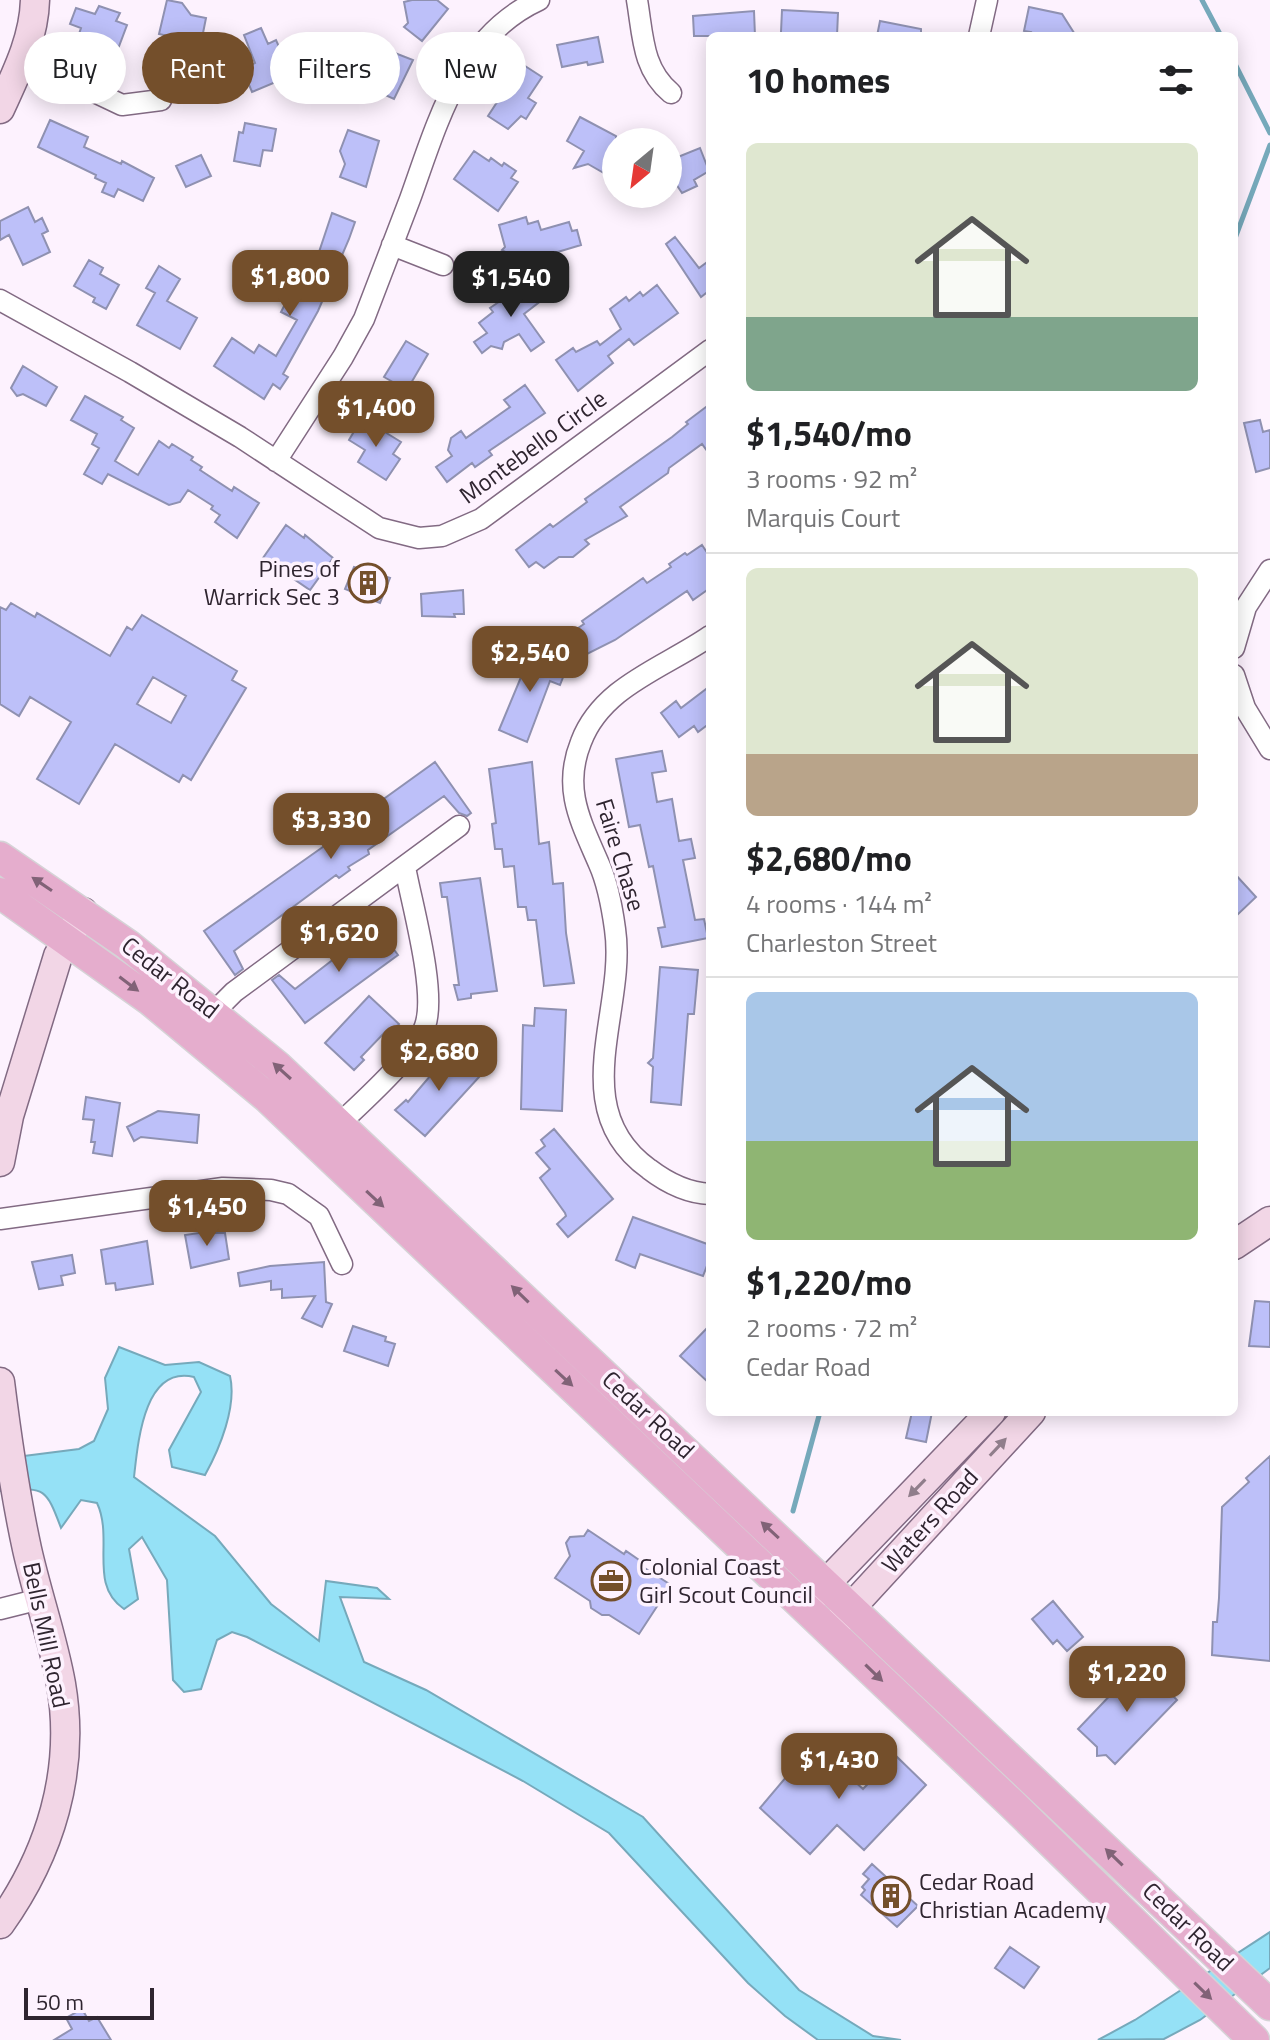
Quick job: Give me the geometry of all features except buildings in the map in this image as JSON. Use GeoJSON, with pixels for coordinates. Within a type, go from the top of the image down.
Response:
{"type":"FeatureCollection","features":[{"type":"Feature","properties":{"kind":"main road","name":"Cedar Road"},"geometry":{"type":"LineString","coordinates":[[0,857],[83,912],[214,1012],[340,1124],[1270,2005]]}},
{"type":"Feature","properties":{"kind":"main road","name":"Cedar Road"},"geometry":{"type":"LineString","coordinates":[[0,893],[66,938],[198,1038],[318,1146],[830,1631],[1244,2031]]}},
{"type":"Feature","properties":{"kind":"street"},"geometry":{"type":"LineString","coordinates":[[0,109],[23,58],[35,0]]}},
{"type":"Feature","properties":{"kind":"street"},"geometry":{"type":"LineString","coordinates":[[276,461],[356,336],[462,71],[491,33],[512,15],[539,0]]}},
{"type":"Feature","properties":{"kind":"street"},"geometry":{"type":"LineString","coordinates":[[637,0],[648,65],[658,82],[671,93]]}},
{"type":"Feature","properties":{"kind":"street"},"geometry":{"type":"LineString","coordinates":[[980,32],[987,0]]}},
{"type":"Feature","properties":{"kind":"street"},"geometry":{"type":"LineString","coordinates":[[23,58],[122,105],[142,102]]}},
{"type":"Feature","properties":{"kind":"street"},"geometry":{"type":"LineString","coordinates":[[392,245],[443,265]]}},
{"type":"Feature","properties":{"kind":"street","name":"Montebello Circle"},"geometry":{"type":"LineString","coordinates":[[0,300],[130,372],[379,528],[419,538],[442,536],[481,519],[706,353]]}},
{"type":"Feature","properties":{"kind":"street"},"geometry":{"type":"LineString","coordinates":[[1238,634],[1246,607],[1270,570]]}},
{"type":"Feature","properties":{"kind":"street","name":"Faire Chase"},"geometry":{"type":"LineString","coordinates":[[706,638],[621,688],[608,700],[580,743],[573,787],[581,827],[600,865],[609,895],[617,943],[603,1062],[608,1114],[623,1143],[639,1162],[662,1179],[706,1194]]}},
{"type":"Feature","properties":{"kind":"street"},"geometry":{"type":"LineString","coordinates":[[1238,693],[1270,749]]}},
{"type":"Feature","properties":{"kind":"street"},"geometry":{"type":"LineString","coordinates":[[214,1012],[234,992],[459,826]]}},
{"type":"Feature","properties":{"kind":"street"},"geometry":{"type":"LineString","coordinates":[[318,1146],[410,1050],[425,1026],[427,984],[405,867]]}},
{"type":"Feature","properties":{"kind":"street"},"geometry":{"type":"LineString","coordinates":[[0,1162],[9,1116],[66,938],[83,912]]}},
{"type":"Feature","properties":{"kind":"street"},"geometry":{"type":"LineString","coordinates":[[0,1219],[223,1188],[271,1190],[288,1194],[319,1216],[342,1264]]}},
{"type":"Feature","properties":{"kind":"street","name":"Bells Mill Road"},"geometry":{"type":"LineString","coordinates":[[0,1382],[17,1500],[61,1685],[65,1736],[61,1783],[51,1829],[34,1870],[0,1924]]}},
{"type":"Feature","properties":{"kind":"street","name":"Waters Road"},"geometry":{"type":"LineString","coordinates":[[804,1607],[987,1416]]}},
{"type":"Feature","properties":{"kind":"street","name":"Waters Road"},"geometry":{"type":"LineString","coordinates":[[830,1631],[1026,1416]]}},
{"type":"Feature","properties":{"kind":"street"},"geometry":{"type":"LineString","coordinates":[[0,1609],[40,1599]]}},
{"type":"Feature","properties":{"kind":"water"},"geometry":{"type":"Polygon","coordinates":[[[119,1347],[165,1365],[199,1362],[230,1376],[229,1413],[205,1475],[172,1467],[169,1450],[201,1392],[194,1377],[177,1376],[164,1383],[154,1394],[147,1409],[134,1477],[215,1536],[271,1604],[319,1641],[326,1581],[377,1588],[389,1599],[340,1597],[364,1662],[426,1690],[643,1817],[799,1990],[873,2036],[901,2040],[818,2040],[748,1983],[609,1833],[523,1781],[247,1637],[232,1632],[217,1640],[201,1689],[184,1692],[173,1680],[167,1580],[142,1537],[129,1549],[138,1599],[124,1609],[113,1599],[107,1587],[102,1517],[97,1503],[81,1500],[61,1528],[51,1504],[41,1492],[26,1489],[0,1491],[0,1459],[79,1449],[94,1441],[108,1409],[105,1378],[119,1347]]]}},
{"type":"Feature","properties":{"kind":"water"},"geometry":{"type":"Polygon","coordinates":[[[1270,1932],[1270,1968],[1200,2020],[1164,2039],[1098,2040],[1135,2020],[1270,1932]]]}},
{"type":"Feature","properties":{"kind":"waterway"},"geometry":{"type":"LineString","coordinates":[[1202,0],[1219,32]]}},
{"type":"Feature","properties":{"kind":"waterway"},"geometry":{"type":"LineString","coordinates":[[1238,70],[1270,133]]}},
{"type":"Feature","properties":{"kind":"waterway"},"geometry":{"type":"LineString","coordinates":[[1238,230],[1270,145]]}},
{"type":"Feature","properties":{"kind":"waterway"},"geometry":{"type":"LineString","coordinates":[[793,1511],[819,1416]]}},
{"type":"Feature","properties":{"kind":"place","name":"Pines of Warrick Sec 3"},"geometry":{"type":"Point","coordinates":[368,583]}},
{"type":"Feature","properties":{"kind":"place","name":"Colonial Coast Girl Scout Council"},"geometry":{"type":"Point","coordinates":[611,1581]}},
{"type":"Feature","properties":{"kind":"place","name":"Cedar Road Christian Academy"},"geometry":{"type":"Point","coordinates":[891,1896]}}]}
